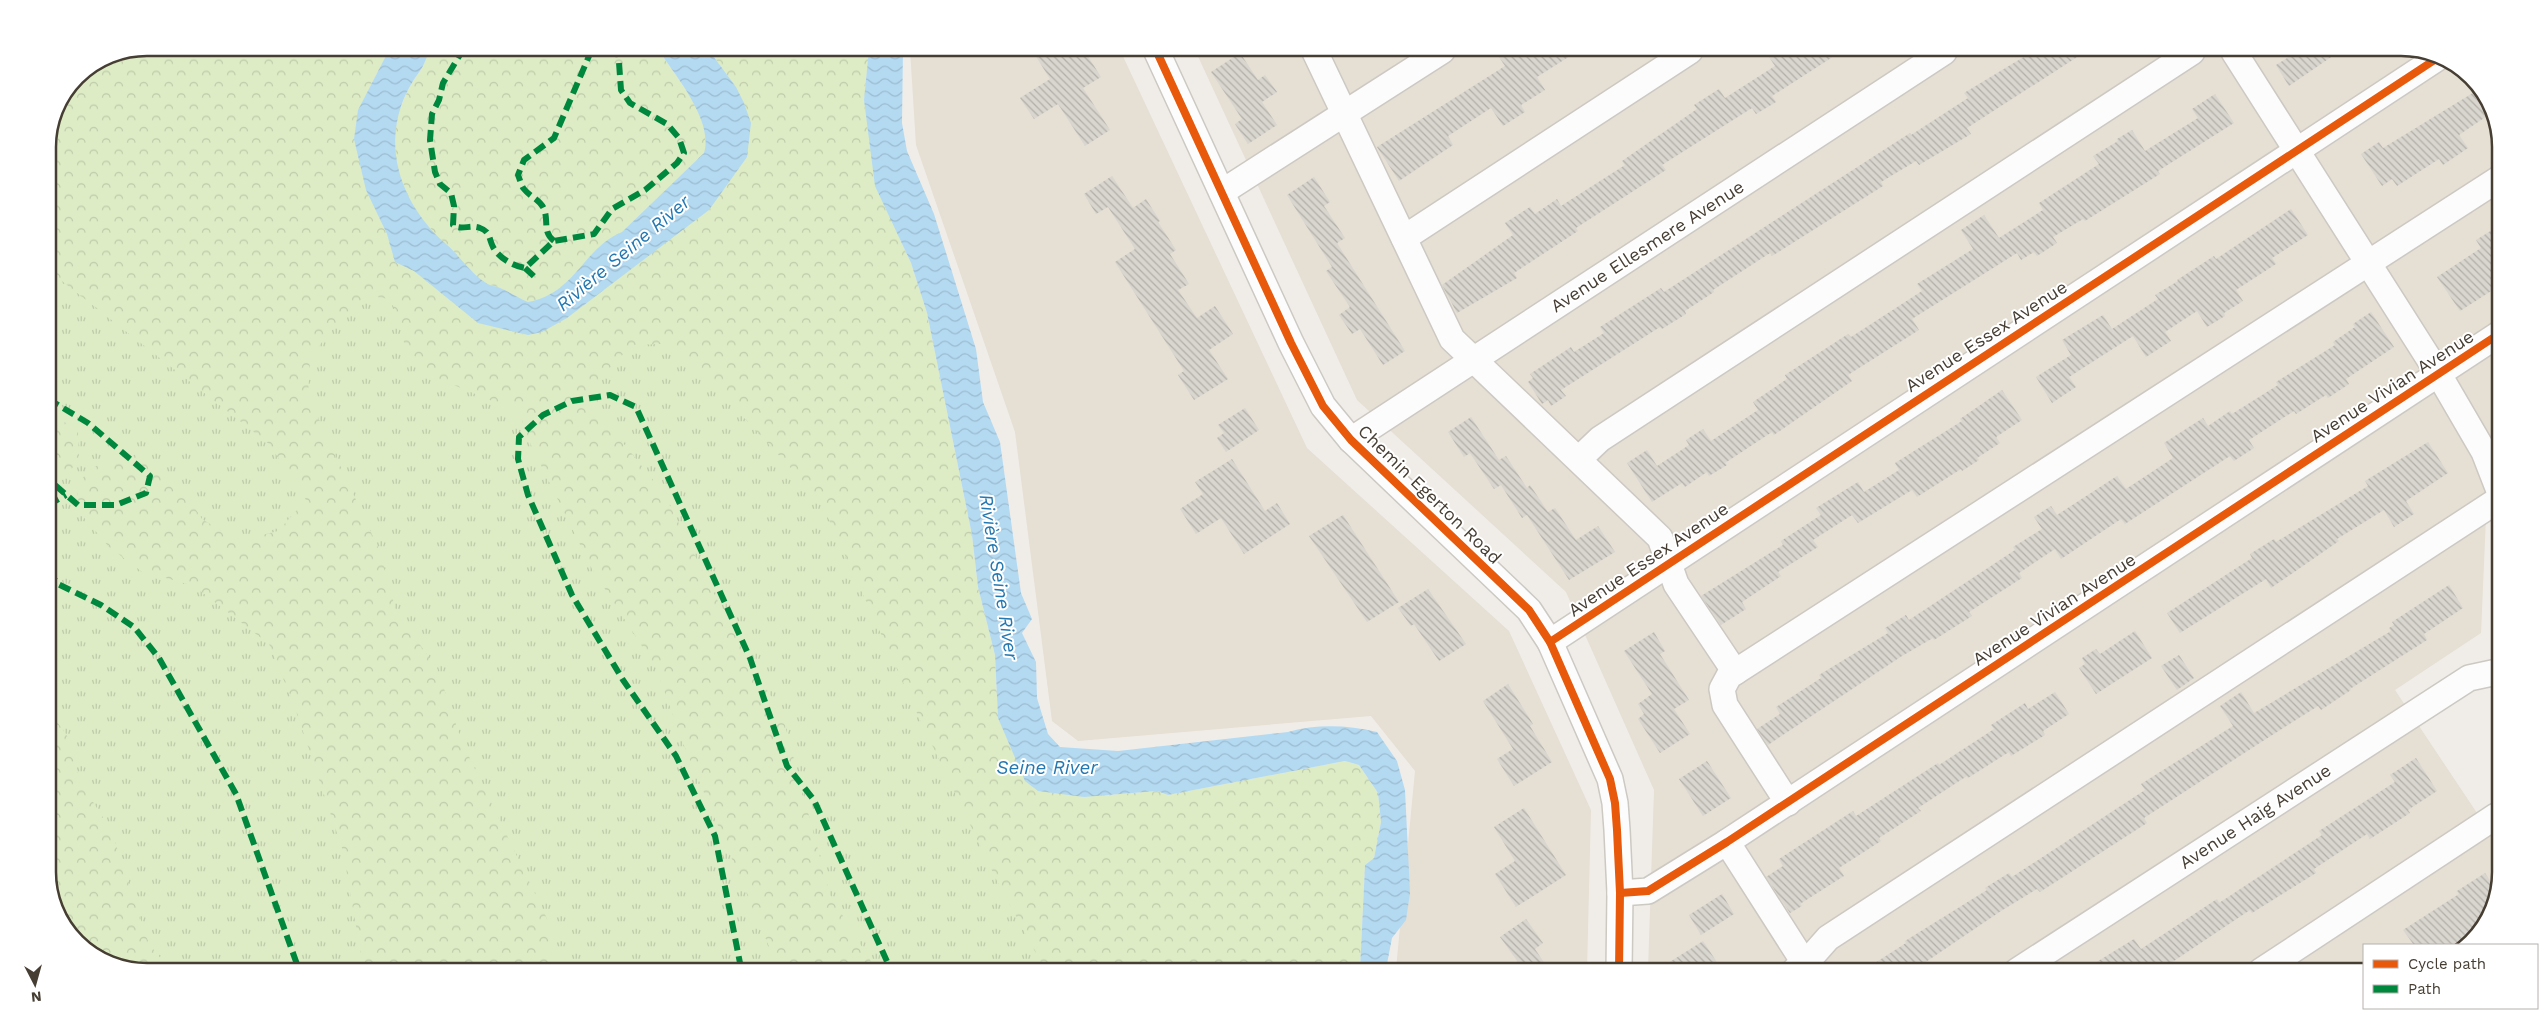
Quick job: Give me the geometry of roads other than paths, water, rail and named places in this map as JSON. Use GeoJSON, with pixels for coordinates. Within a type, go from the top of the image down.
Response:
{"type":"FeatureCollection","features":[{"type":"Feature","properties":{"kind":"street","name":"Chemin Egerton Road"},"geometry":{"type":"LineString","coordinates":[[1159,56],[1291,343],[1323,406],[1351,440],[1528,610],[1550,642],[1610,779],[1616,803],[1620,893],[1619,963]]}},
{"type":"Feature","properties":{"kind":"street"},"geometry":{"type":"LineString","coordinates":[[1317,56],[1452,339],[1660,538],[1670,562],[1676,584],[1735,672]]}},
{"type":"Feature","properties":{"kind":"street"},"geometry":{"type":"LineString","coordinates":[[1222,192],[1433,56]]}},
{"type":"Feature","properties":{"kind":"street"},"geometry":{"type":"LineString","coordinates":[[1404,238],[1682,56]]}},
{"type":"Feature","properties":{"kind":"street","name":"Avenue Ellesmere Avenue"},"geometry":{"type":"LineString","coordinates":[[1351,440],[1938,56]]}},
{"type":"Feature","properties":{"kind":"street"},"geometry":{"type":"LineString","coordinates":[[1579,460],[1600,439],[2186,56]]}},
{"type":"Feature","properties":{"kind":"street"},"geometry":{"type":"LineString","coordinates":[[2237,56],[2298,149],[2438,374],[2484,452],[2492,473]]}},
{"type":"Feature","properties":{"kind":"street","name":"Avenue Essex Avenue"},"geometry":{"type":"LineString","coordinates":[[1550,642],[2432,62]]}},
{"type":"Feature","properties":{"kind":"street"},"geometry":{"type":"LineString","coordinates":[[1788,803],[1725,705],[1722,689],[1729,676],[2492,183]]}},
{"type":"Feature","properties":{"kind":"street","name":"Avenue Vivian Avenue"},"geometry":{"type":"LineString","coordinates":[[1620,893],[1648,891],[1727,842],[2492,339]]}},
{"type":"Feature","properties":{"kind":"street"},"geometry":{"type":"LineString","coordinates":[[1804,963],[1828,938],[2492,504]]}},
{"type":"Feature","properties":{"kind":"street","name":"Avenue Haig Avenue"},"geometry":{"type":"LineString","coordinates":[[2029,963],[2469,678],[2492,673]]}},
{"type":"Feature","properties":{"kind":"street"},"geometry":{"type":"LineString","coordinates":[[2273,963],[2492,819]]}},
{"type":"Feature","properties":{"kind":"street"},"geometry":{"type":"LineString","coordinates":[[1727,842],[1798,963]]}},
{"type":"Feature","properties":{"kind":"water","name":"Rivière Seine River"},"geometry":{"type":"Polygon","coordinates":[[[386,56],[427,56],[422,68],[406,93],[398,116],[395,139],[397,162],[403,184],[414,206],[428,226],[480,279],[528,302],[557,290],[597,249],[622,232],[704,153],[706,140],[698,113],[683,85],[663,56],[713,56],[736,87],[751,123],[747,157],[709,210],[567,318],[542,332],[528,335],[478,323],[414,271],[395,262],[387,234],[366,190],[354,139],[358,110],[386,56]]]}},
{"type":"Feature","properties":{"kind":"water","name":"Seine River"},"geometry":{"type":"Polygon","coordinates":[[[868,56],[903,56],[902,123],[907,151],[934,214],[976,349],[983,402],[1000,442],[1021,593],[1032,619],[1022,633],[1036,662],[1037,698],[1048,734],[1060,747],[1118,751],[1321,727],[1355,728],[1377,732],[1397,761],[1405,790],[1410,893],[1406,920],[1392,938],[1387,963],[1360,963],[1365,865],[1374,858],[1381,822],[1378,793],[1359,765],[1345,761],[1168,795],[1157,791],[1084,797],[1038,791],[1025,781],[998,718],[995,655],[978,587],[972,535],[927,313],[911,263],[875,186],[864,100],[868,56]]]}}]}
